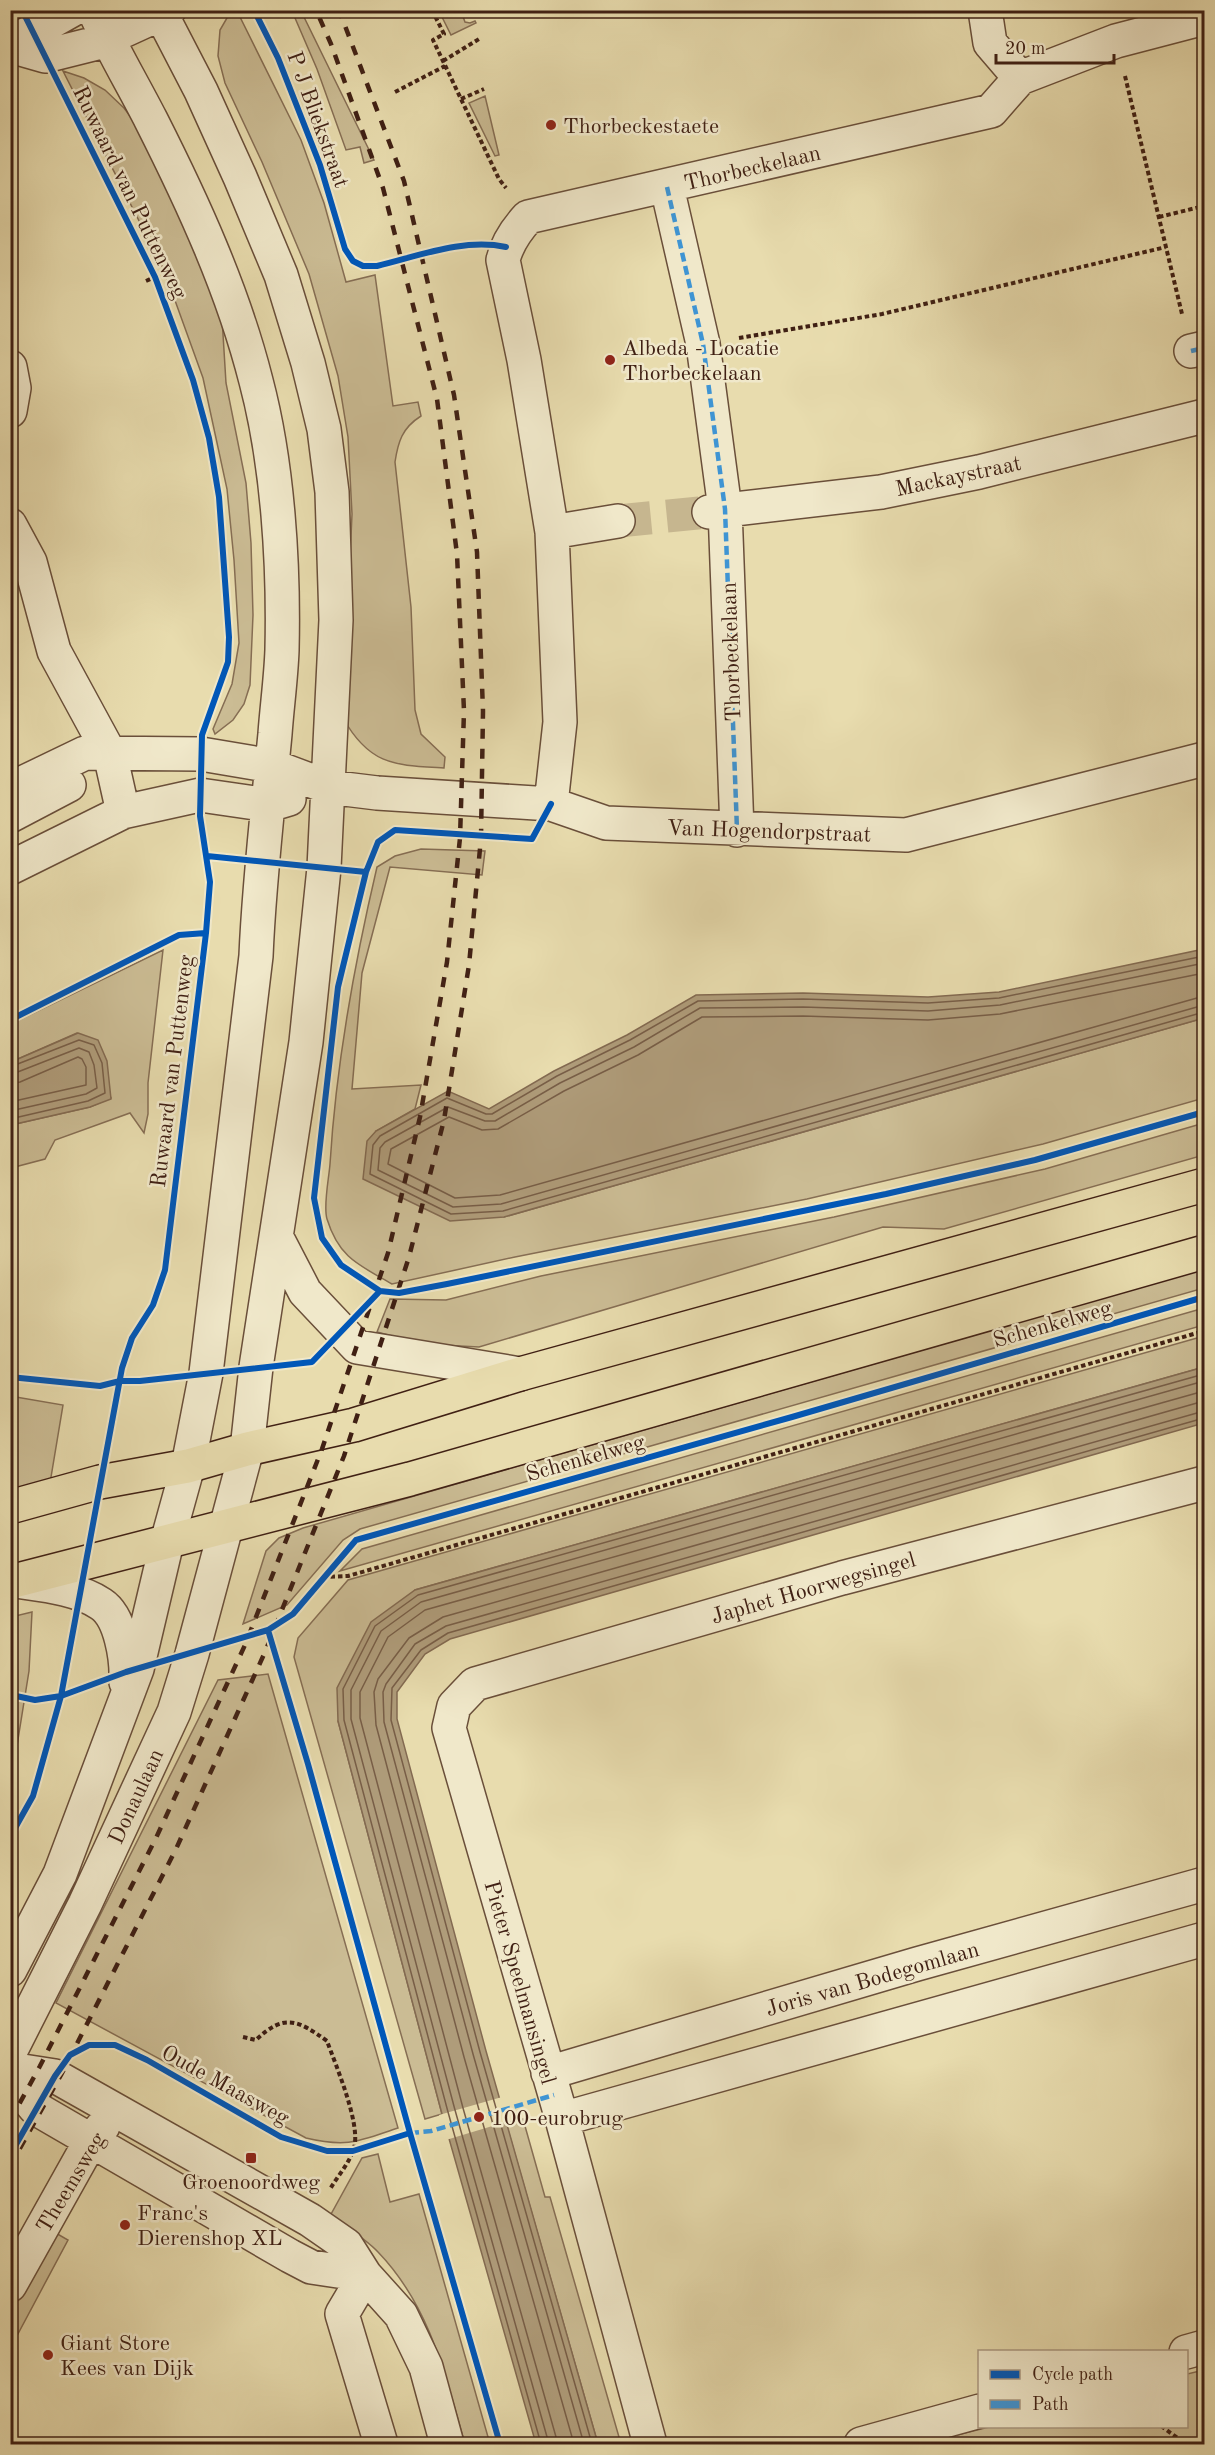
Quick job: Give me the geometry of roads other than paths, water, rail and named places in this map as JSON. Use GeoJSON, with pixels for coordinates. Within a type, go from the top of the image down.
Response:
{"type":"FeatureCollection","features":[{"type":"Feature","properties":{"kind":"main road"},"geometry":{"type":"LineString","coordinates":[[10,1507],[100,1482],[188,1466],[247,1449],[354,1425],[520,1374],[1204,1185]]}},
{"type":"Feature","properties":{"kind":"main road","name":"Schenkelweg"},"geometry":{"type":"LineString","coordinates":[[13,1582],[410,1479],[1204,1252]]}},
{"type":"Feature","properties":{"kind":"street"},"geometry":{"type":"LineString","coordinates":[[10,40],[33,32],[72,10]]}},
{"type":"Feature","properties":{"kind":"street"},"geometry":{"type":"LineString","coordinates":[[985,10],[990,43],[1020,78]]}},
{"type":"Feature","properties":{"kind":"street"},"geometry":{"type":"LineString","coordinates":[[10,46],[45,56],[100,25],[163,12],[240,177],[281,275],[308,363],[324,429],[332,492],[336,553],[336,620],[324,868],[306,1042],[256,1367],[247,1449]]}},
{"type":"Feature","properties":{"kind":"street","name":"Thorbeckelaan"},"geometry":{"type":"LineString","coordinates":[[737,830],[717,511],[703,344],[667,187],[991,111],[1020,78],[1116,41],[1204,18]]}},
{"type":"Feature","properties":{"kind":"street","name":"Ruwaard van Puttenweg"},"geometry":{"type":"LineString","coordinates":[[100,25],[149,117],[210,244],[256,378],[267,425],[276,501],[281,588],[282,652],[259,887],[256,956],[206,1372],[188,1466],[167,1542]]}},
{"type":"Feature","properties":{"kind":"street"},"geometry":{"type":"LineString","coordinates":[[551,804],[560,722],[552,532],[524,360],[503,260],[506,247],[518,227],[528,217],[667,187]]}},
{"type":"Feature","properties":{"kind":"street"},"geometry":{"type":"LineString","coordinates":[[10,367],[14,388],[10,411]]}},
{"type":"Feature","properties":{"kind":"street","name":"Mackaystraat"},"geometry":{"type":"LineString","coordinates":[[717,511],[881,492],[979,472],[1204,416]]}},
{"type":"Feature","properties":{"kind":"street"},"geometry":{"type":"LineString","coordinates":[[552,532],[618,522]]}},
{"type":"Feature","properties":{"kind":"street"},"geometry":{"type":"LineString","coordinates":[[10,525],[30,562],[54,651],[110,754],[123,812]]}},
{"type":"Feature","properties":{"kind":"street"},"geometry":{"type":"LineString","coordinates":[[10,789],[85,753],[201,754],[272,766],[328,787]]}},
{"type":"Feature","properties":{"kind":"street"},"geometry":{"type":"LineString","coordinates":[[10,816],[95,771],[110,754]]}},
{"type":"Feature","properties":{"kind":"street","name":"Van Hogendorpstraat"},"geometry":{"type":"LineString","coordinates":[[328,787],[378,793],[551,804],[606,823],[906,835],[1204,759]]}},
{"type":"Feature","properties":{"kind":"street"},"geometry":{"type":"LineString","coordinates":[[10,868],[123,812],[200,795],[268,804],[328,787]]}},
{"type":"Feature","properties":{"kind":"street"},"geometry":{"type":"LineString","coordinates":[[277,1238],[305,1292],[357,1347],[520,1374]]}},
{"type":"Feature","properties":{"kind":"street","name":"Donaulaan"},"geometry":{"type":"LineString","coordinates":[[10,2052],[85,1904],[174,1712],[192,1654],[247,1449]]}},
{"type":"Feature","properties":{"kind":"street","name":"Japhet Hoorwegsingel"},"geometry":{"type":"LineString","coordinates":[[448,1728],[454,1706],[475,1684],[842,1578],[1204,1483]]}},
{"type":"Feature","properties":{"kind":"street","name":"Donaulaan"},"geometry":{"type":"LineString","coordinates":[[10,1970],[60,1874],[137,1670],[167,1542]]}},
{"type":"Feature","properties":{"kind":"street","name":"Donaulaan"},"geometry":{"type":"LineString","coordinates":[[13,1582],[79,1594],[102,1604],[117,1625],[124,1647],[125,1701]]}},
{"type":"Feature","properties":{"kind":"street","name":"Pieter Speelmansingel"},"geometry":{"type":"LineString","coordinates":[[448,1728],[562,2119],[650,2445]]}},
{"type":"Feature","properties":{"kind":"street","name":"Joris van Bodegomlaan"},"geometry":{"type":"LineString","coordinates":[[548,2073],[917,1964],[1202,1894]]}},
{"type":"Feature","properties":{"kind":"street"},"geometry":{"type":"LineString","coordinates":[[562,2119],[1204,1939]]}},
{"type":"Feature","properties":{"kind":"street"},"geometry":{"type":"LineString","coordinates":[[10,2069],[55,2076],[115,2112],[310,2220],[346,2245],[365,2275],[401,2315],[426,2367],[447,2445]]}},
{"type":"Feature","properties":{"kind":"street"},"geometry":{"type":"LineString","coordinates":[[10,2078],[35,2108],[90,2142],[311,2267],[365,2275]]}},
{"type":"Feature","properties":{"kind":"street","name":"Theemsweg"},"geometry":{"type":"LineString","coordinates":[[10,2285],[90,2142],[115,2112]]}},
{"type":"Feature","properties":{"kind":"street"},"geometry":{"type":"LineString","coordinates":[[365,2275],[342,2314],[381,2445]]}},
{"type":"Feature","properties":{"kind":"street"},"geometry":{"type":"LineString","coordinates":[[1188,2351],[1204,2347]]}},
{"type":"Feature","properties":{"kind":"street"},"geometry":{"type":"LineString","coordinates":[[861,2445],[978,2411]]}},
{"type":"Feature","properties":{"kind":"water"},"geometry":{"type":"Polygon","coordinates":[[[1204,949],[1204,1018],[504,1217],[450,1221],[363,1179],[367,1141],[376,1131],[448,1091],[489,1109],[554,1071],[627,1035],[696,995],[803,993],[928,997],[999,992],[1204,949]]]}},
{"type":"Feature","properties":{"kind":"water"},"geometry":{"type":"Polygon","coordinates":[[[78,1033],[98,1040],[107,1061],[111,1099],[90,1107],[11,1125],[11,1062],[78,1033]]]}},
{"type":"Feature","properties":{"kind":"water"},"geometry":{"type":"Polygon","coordinates":[[[1204,1367],[1204,1423],[450,1639],[425,1654],[397,1692],[397,1719],[486,2051],[598,2444],[536,2444],[442,2114],[338,1721],[337,1688],[371,1622],[415,1590],[1204,1367]]]}},
{"type":"Feature","properties":{"kind":"tunnel"},"geometry":{"type":"LineString","coordinates":[[618,521],[709,512]]}},
{"type":"Feature","properties":{"kind":"railway"},"geometry":{"type":"LineString","coordinates":[[10,2121],[156,1838],[245,1645],[322,1449],[388,1253],[420,1117],[447,962],[460,838],[464,711],[457,554],[437,399],[383,188],[331,44],[316,10]]}},
{"type":"Feature","properties":{"kind":"railway"},"geometry":{"type":"LineString","coordinates":[[10,2166],[61,2075],[176,1849],[265,1652],[344,1456],[409,1257],[444,1120],[469,965],[481,838],[483,711],[477,552],[454,395],[404,181],[339,10]]}},
{"type":"Feature","properties":{"kind":"place","name":"Thorbeckestaete"},"geometry":{"type":"Point","coordinates":[551,125]}},
{"type":"Feature","properties":{"kind":"place","name":"Albeda - Locatie Thorbeckelaan"},"geometry":{"type":"Point","coordinates":[610,360]}},
{"type":"Feature","properties":{"kind":"place","name":"100-eurobrug"},"geometry":{"type":"Point","coordinates":[479,2117]}},
{"type":"Feature","properties":{"kind":"place","name":"Groenoordweg"},"geometry":{"type":"Point","coordinates":[251,2158]}},
{"type":"Feature","properties":{"kind":"place","name":"Franc's Dierenshop XL"},"geometry":{"type":"Point","coordinates":[125,2225]}},
{"type":"Feature","properties":{"kind":"place","name":"Giant Store Kees van Dijk"},"geometry":{"type":"Point","coordinates":[48,2355]}}]}
